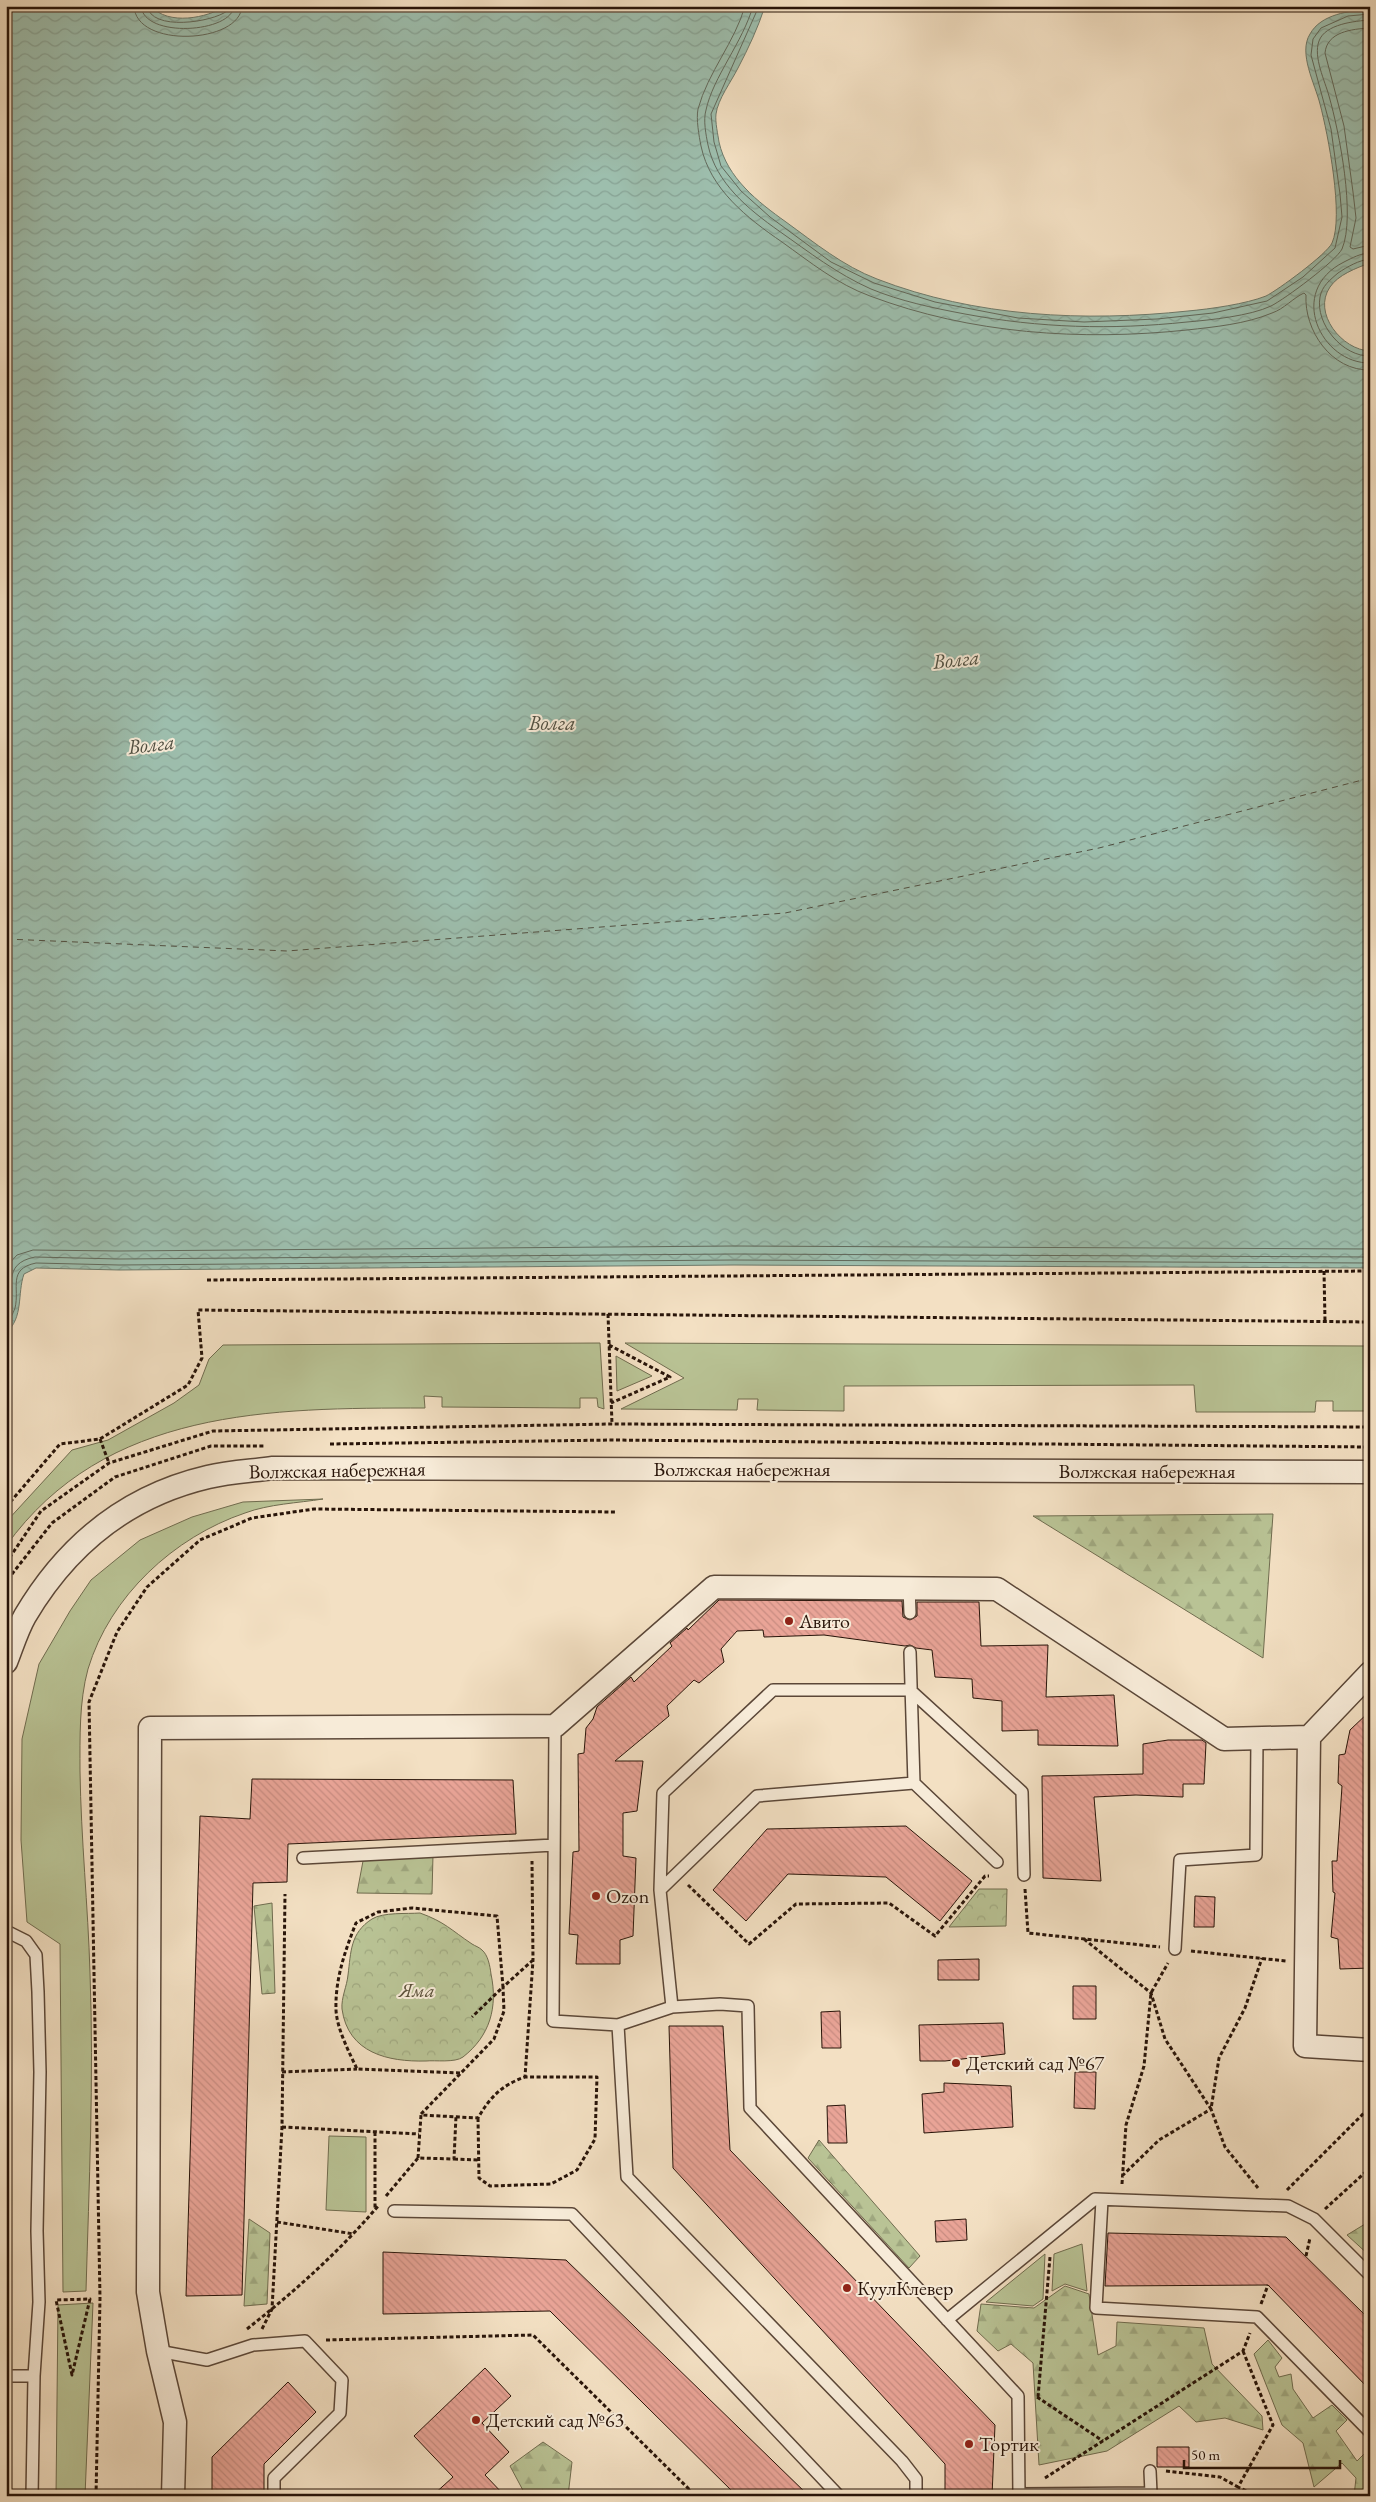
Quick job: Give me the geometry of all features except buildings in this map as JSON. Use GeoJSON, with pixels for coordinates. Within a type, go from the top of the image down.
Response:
{"type":"FeatureCollection","features":[{"type":"Feature","properties":{"kind":"street","name":"Волжская набережная"},"geometry":{"type":"LineString","coordinates":[[6,1662],[24,1618],[54,1573],[87,1537],[121,1512],[164,1491],[209,1477],[272,1468],[1370,1472]]}},
{"type":"Feature","properties":{"kind":"street"},"geometry":{"type":"LineString","coordinates":[[173,2496],[174,2422],[158,2351],[148,2292],[150,1728],[555,1726],[714,1587],[910,1587],[997,1589],[1224,1739],[1309,1737]]}},
{"type":"Feature","properties":{"kind":"street"},"geometry":{"type":"LineString","coordinates":[[1370,1673],[1309,1737],[1308,1963],[1305,2046],[1370,2050]]}},
{"type":"Feature","properties":{"kind":"lane"},"geometry":{"type":"LineString","coordinates":[[910,1587],[910,1612]]}},
{"type":"Feature","properties":{"kind":"lane"},"geometry":{"type":"LineString","coordinates":[[910,1652],[914,1783],[997,1862]]}},
{"type":"Feature","properties":{"kind":"lane"},"geometry":{"type":"LineString","coordinates":[[672,2007],[660,1890],[663,1793],[773,1690],[910,1690],[1022,1792],[1024,1875]]}},
{"type":"Feature","properties":{"kind":"lane"},"geometry":{"type":"LineString","coordinates":[[555,1726],[553,2021],[618,2025],[672,2007],[720,2004],[748,2006],[750,2108],[1018,2396],[1019,2495],[1151,2493],[1150,2471]]}},
{"type":"Feature","properties":{"kind":"lane"},"geometry":{"type":"LineString","coordinates":[[1175,1949],[1180,1860],[1256,1855],[1257,1739]]}},
{"type":"Feature","properties":{"kind":"lane"},"geometry":{"type":"LineString","coordinates":[[660,1890],[757,1796],[914,1783]]}},
{"type":"Feature","properties":{"kind":"lane"},"geometry":{"type":"LineString","coordinates":[[303,1858],[554,1845]]}},
{"type":"Feature","properties":{"kind":"lane"},"geometry":{"type":"LineString","coordinates":[[6,1931],[26,1941],[36,1955],[40,2072],[37,2231],[39,2302],[34,2376],[32,2496]]}},
{"type":"Feature","properties":{"kind":"lane"},"geometry":{"type":"LineString","coordinates":[[618,2025],[627,2177],[902,2461],[916,2479],[916,2496]]}},
{"type":"Feature","properties":{"kind":"lane"},"geometry":{"type":"LineString","coordinates":[[947,2320],[1096,2199],[1288,2206],[1314,2219],[1370,2275]]}},
{"type":"Feature","properties":{"kind":"lane"},"geometry":{"type":"LineString","coordinates":[[1102,2200],[1096,2308],[1257,2317],[1370,2432]]}},
{"type":"Feature","properties":{"kind":"lane"},"geometry":{"type":"LineString","coordinates":[[394,2211],[572,2214],[839,2496]]}},
{"type":"Feature","properties":{"kind":"lane"},"geometry":{"type":"LineString","coordinates":[[158,2351],[207,2360],[253,2344],[305,2340],[342,2380],[340,2413],[274,2478],[274,2496]]}},
{"type":"Feature","properties":{"kind":"lane"},"geometry":{"type":"LineString","coordinates":[[6,2376],[34,2376]]}},
{"type":"Feature","properties":{"kind":"path"},"geometry":{"type":"LineString","coordinates":[[1324,1271],[1325,1322]]}},
{"type":"Feature","properties":{"kind":"path"},"geometry":{"type":"LineString","coordinates":[[207,1280],[1370,1271]]}},
{"type":"Feature","properties":{"kind":"path"},"geometry":{"type":"LineString","coordinates":[[6,1506],[60,1444],[100,1439],[188,1385],[202,1358],[198,1310],[1370,1322]]}},
{"type":"Feature","properties":{"kind":"path"},"geometry":{"type":"LineString","coordinates":[[608,1314],[612,1424]]}},
{"type":"Feature","properties":{"kind":"path"},"geometry":{"type":"LineString","coordinates":[[609,1345],[670,1377],[611,1403]]}},
{"type":"Feature","properties":{"kind":"path"},"geometry":{"type":"LineString","coordinates":[[6,1563],[41,1511],[109,1463],[213,1431],[612,1424],[1370,1427]]}},
{"type":"Feature","properties":{"kind":"path"},"geometry":{"type":"LineString","coordinates":[[100,1439],[109,1463]]}},
{"type":"Feature","properties":{"kind":"path"},"geometry":{"type":"LineString","coordinates":[[96,2496],[100,2298],[89,1702],[117,1632],[147,1587],[200,1540],[252,1518],[314,1509],[616,1512]]}},
{"type":"Feature","properties":{"kind":"path"},"geometry":{"type":"LineString","coordinates":[[525,2077],[533,1960],[532,1846]]}},
{"type":"Feature","properties":{"kind":"path"},"geometry":{"type":"LineString","coordinates":[[676,1874],[749,1944],[796,1904],[889,1902],[935,1936],[985,1876],[1024,1875],[1028,1933],[1308,1963]]}},
{"type":"Feature","properties":{"kind":"path"},"geometry":{"type":"LineString","coordinates":[[253,2344],[272,2309],[282,2128],[285,1894]]}},
{"type":"Feature","properties":{"kind":"path"},"geometry":{"type":"LineString","coordinates":[[243,2332],[272,2309],[354,2234],[418,2158],[421,2114],[494,2039],[504,2011],[497,1916],[412,1908],[378,1912],[356,1923],[342,1960],[336,2011],[346,2046],[357,2069]]}},
{"type":"Feature","properties":{"kind":"path"},"geometry":{"type":"LineString","coordinates":[[1084,1939],[1151,1993],[1165,2039],[1211,2109],[1224,2147],[1272,2206],[1370,2108]]}},
{"type":"Feature","properties":{"kind":"path"},"geometry":{"type":"LineString","coordinates":[[472,2017],[554,1942]]}},
{"type":"Feature","properties":{"kind":"path"},"geometry":{"type":"LineString","coordinates":[[1121,2201],[1126,2125],[1144,2066],[1151,1993],[1175,1949]]}},
{"type":"Feature","properties":{"kind":"path"},"geometry":{"type":"LineString","coordinates":[[1211,2109],[1219,2058],[1245,2008],[1262,1958]]}},
{"type":"Feature","properties":{"kind":"path"},"geometry":{"type":"LineString","coordinates":[[282,2072],[357,2069],[460,2073]]}},
{"type":"Feature","properties":{"kind":"path"},"geometry":{"type":"LineString","coordinates":[[525,2077],[597,2077],[595,2139],[577,2170],[551,2184],[490,2186],[480,2178],[478,2118],[488,2100],[507,2083],[525,2077]]}},
{"type":"Feature","properties":{"kind":"path"},"geometry":{"type":"LineString","coordinates":[[1122,2176],[1159,2140],[1211,2109]]}},
{"type":"Feature","properties":{"kind":"path"},"geometry":{"type":"LineString","coordinates":[[421,2114],[478,2118]]}},
{"type":"Feature","properties":{"kind":"path"},"geometry":{"type":"LineString","coordinates":[[454,2159],[456,2116]]}},
{"type":"Feature","properties":{"kind":"path"},"geometry":{"type":"LineString","coordinates":[[282,2128],[419,2134]]}},
{"type":"Feature","properties":{"kind":"path"},"geometry":{"type":"LineString","coordinates":[[374,2132],[375,2209]]}},
{"type":"Feature","properties":{"kind":"path"},"geometry":{"type":"LineString","coordinates":[[418,2158],[479,2160]]}},
{"type":"Feature","properties":{"kind":"path"},"geometry":{"type":"LineString","coordinates":[[1306,2256],[1314,2219],[1370,2168]]}},
{"type":"Feature","properties":{"kind":"path"},"geometry":{"type":"LineString","coordinates":[[277,2222],[354,2234]]}},
{"type":"Feature","properties":{"kind":"path"},"geometry":{"type":"LineString","coordinates":[[1038,2397],[1052,2234]]}},
{"type":"Feature","properties":{"kind":"path"},"geometry":{"type":"LineString","coordinates":[[1019,2495],[1243,2351],[1268,2285]]}},
{"type":"Feature","properties":{"kind":"path"},"geometry":{"type":"LineString","coordinates":[[90,2299],[77,2356],[72,2375],[56,2300],[90,2299]]}},
{"type":"Feature","properties":{"kind":"path"},"geometry":{"type":"LineString","coordinates":[[305,2340],[533,2335],[696,2496]]}},
{"type":"Feature","properties":{"kind":"path"},"geometry":{"type":"LineString","coordinates":[[1238,2496],[1238,2487],[1273,2425],[1243,2351]]}},
{"type":"Feature","properties":{"kind":"path"},"geometry":{"type":"LineString","coordinates":[[1018,2396],[1038,2397],[1103,2441]]}},
{"type":"Feature","properties":{"kind":"path"},"geometry":{"type":"LineString","coordinates":[[1150,2471],[1182,2471],[1220,2477],[1257,2496]]}},
{"type":"Feature","properties":{"kind":"path"},"geometry":{"type":"LineString","coordinates":[[683,2496],[690,2489]]}},
{"type":"Feature","properties":{"kind":"green space"},"geometry":{"type":"Polygon","coordinates":[[[600,1343],[604,1409],[598,1407],[597,1398],[580,1398],[580,1408],[442,1407],[442,1397],[424,1396],[425,1408],[308,1410],[251,1415],[195,1425],[141,1442],[92,1466],[46,1500],[6,1546],[6,1522],[72,1450],[108,1440],[174,1403],[199,1385],[209,1359],[223,1345],[600,1343]]]}},
{"type":"Feature","properties":{"kind":"green space"},"geometry":{"type":"Polygon","coordinates":[[[625,1343],[1367,1346],[1365,1411],[1333,1411],[1333,1401],[1316,1401],[1315,1412],[1196,1412],[1194,1385],[844,1386],[844,1411],[757,1410],[758,1399],[738,1399],[737,1410],[621,1409],[684,1378],[625,1343]]]}},
{"type":"Feature","properties":{"kind":"green space"},"geometry":{"type":"Polygon","coordinates":[[[616,1356],[652,1376],[617,1391],[616,1356]]]}},
{"type":"Feature","properties":{"kind":"green space"},"geometry":{"type":"Polygon","coordinates":[[[323,1499],[274,1506],[245,1513],[194,1537],[170,1554],[148,1573],[112,1617],[98,1642],[88,1669],[82,1707],[80,1746],[91,2013],[91,2132],[86,2291],[63,2292],[60,1944],[27,1922],[21,1840],[22,1739],[39,1664],[70,1611],[91,1580],[140,1540],[192,1517],[243,1502],[323,1499]]]}},
{"type":"Feature","properties":{"kind":"green space"},"geometry":{"type":"Polygon","coordinates":[[[1273,1514],[1263,1658],[1033,1516],[1273,1514]]]}},
{"type":"Feature","properties":{"kind":"green space"},"geometry":{"type":"Polygon","coordinates":[[[433,1855],[432,1894],[357,1893],[363,1861],[433,1855]]]}},
{"type":"Feature","properties":{"kind":"green space"},"geometry":{"type":"Polygon","coordinates":[[[979,1889],[1007,1889],[1006,1926],[949,1927],[979,1889]]]}},
{"type":"Feature","properties":{"kind":"green space"},"geometry":{"type":"Polygon","coordinates":[[[272,1903],[275,1993],[262,1994],[254,1906],[272,1903]]]}},
{"type":"Feature","properties":{"kind":"green space","name":"Яма"},"geometry":{"type":"Polygon","coordinates":[[[420,1913],[442,1923],[481,1949],[486,1955],[489,1964],[493,1986],[490,2020],[480,2040],[459,2059],[412,2061],[384,2057],[361,2045],[352,2036],[346,2024],[342,2001],[351,1951],[359,1930],[377,1917],[389,1914],[420,1913]]]}},
{"type":"Feature","properties":{"kind":"green space"},"geometry":{"type":"Polygon","coordinates":[[[329,2136],[366,2137],[366,2212],[326,2210],[329,2136]]]}},
{"type":"Feature","properties":{"kind":"green space"},"geometry":{"type":"Polygon","coordinates":[[[819,2140],[920,2256],[909,2268],[808,2158],[819,2140]]]}},
{"type":"Feature","properties":{"kind":"green space"},"geometry":{"type":"Polygon","coordinates":[[[249,2219],[270,2233],[267,2304],[244,2306],[249,2219]]]}},
{"type":"Feature","properties":{"kind":"green space"},"geometry":{"type":"Polygon","coordinates":[[[1370,2221],[1370,2256],[1347,2235],[1370,2221]]]}},
{"type":"Feature","properties":{"kind":"green space"},"geometry":{"type":"Polygon","coordinates":[[[1082,2244],[1087,2291],[1065,2284],[1052,2291],[1054,2254],[1082,2244]]]}},
{"type":"Feature","properties":{"kind":"green space"},"geometry":{"type":"Polygon","coordinates":[[[1045,2254],[1043,2299],[1033,2306],[986,2302],[1045,2254]]]}},
{"type":"Feature","properties":{"kind":"green space"},"geometry":{"type":"Polygon","coordinates":[[[1065,2286],[1089,2294],[1098,2355],[1116,2346],[1117,2322],[1204,2328],[1212,2364],[1262,2416],[1263,2430],[1225,2418],[1196,2422],[1179,2406],[1107,2451],[1039,2465],[1033,2363],[1011,2344],[998,2351],[977,2331],[981,2304],[1034,2308],[1065,2286]]]}},
{"type":"Feature","properties":{"kind":"green space"},"geometry":{"type":"Polygon","coordinates":[[[93,2303],[85,2496],[56,2496],[58,2305],[93,2303]]]}},
{"type":"Feature","properties":{"kind":"green space"},"geometry":{"type":"Polygon","coordinates":[[[1268,2340],[1282,2358],[1275,2367],[1279,2377],[1291,2374],[1293,2389],[1313,2418],[1332,2405],[1347,2420],[1336,2431],[1357,2461],[1370,2448],[1370,2496],[1354,2496],[1356,2478],[1342,2463],[1314,2487],[1303,2443],[1282,2425],[1254,2354],[1268,2340]]]}},
{"type":"Feature","properties":{"kind":"green space"},"geometry":{"type":"Polygon","coordinates":[[[543,2442],[572,2462],[568,2496],[526,2496],[510,2466],[543,2442]]]}},
{"type":"Feature","properties":{"kind":"water","name":"Волга"},"geometry":{"type":"Polygon","coordinates":[[[6,6],[151,6],[167,16],[188,18],[209,14],[226,6],[765,6],[749,46],[719,102],[716,117],[719,142],[723,155],[736,178],[745,188],[775,214],[819,246],[853,268],[877,279],[914,292],[952,302],[991,309],[1070,316],[1110,316],[1197,310],[1228,306],[1258,299],[1266,296],[1291,279],[1328,248],[1332,243],[1335,231],[1336,196],[1334,175],[1318,96],[1309,69],[1306,50],[1307,42],[1315,27],[1328,18],[1353,11],[1370,9],[1370,263],[1348,272],[1333,283],[1325,297],[1325,308],[1327,318],[1340,337],[1349,344],[1370,351],[1370,1268],[734,1265],[119,1270],[36,1268],[24,1274],[18,1313],[12,1327],[6,1333],[6,6]]]}},
{"type":"Feature","properties":{"kind":"ferry route"},"geometry":{"type":"LineString","coordinates":[[6,939],[287,951],[785,913],[1099,848],[1370,778]]}},
{"type":"Feature","properties":{"kind":"place","name":"Авито"},"geometry":{"type":"Point","coordinates":[789,1621]}},
{"type":"Feature","properties":{"kind":"place","name":"Ozon"},"geometry":{"type":"Point","coordinates":[596,1896]}},
{"type":"Feature","properties":{"kind":"place","name":"Детский сад №67"},"geometry":{"type":"Point","coordinates":[956,2063]}},
{"type":"Feature","properties":{"kind":"place","name":"КуулКлевер"},"geometry":{"type":"Point","coordinates":[847,2288]}},
{"type":"Feature","properties":{"kind":"place","name":"Детский сад №63"},"geometry":{"type":"Point","coordinates":[476,2420]}},
{"type":"Feature","properties":{"kind":"place","name":"Тортик"},"geometry":{"type":"Point","coordinates":[969,2444]}}]}
